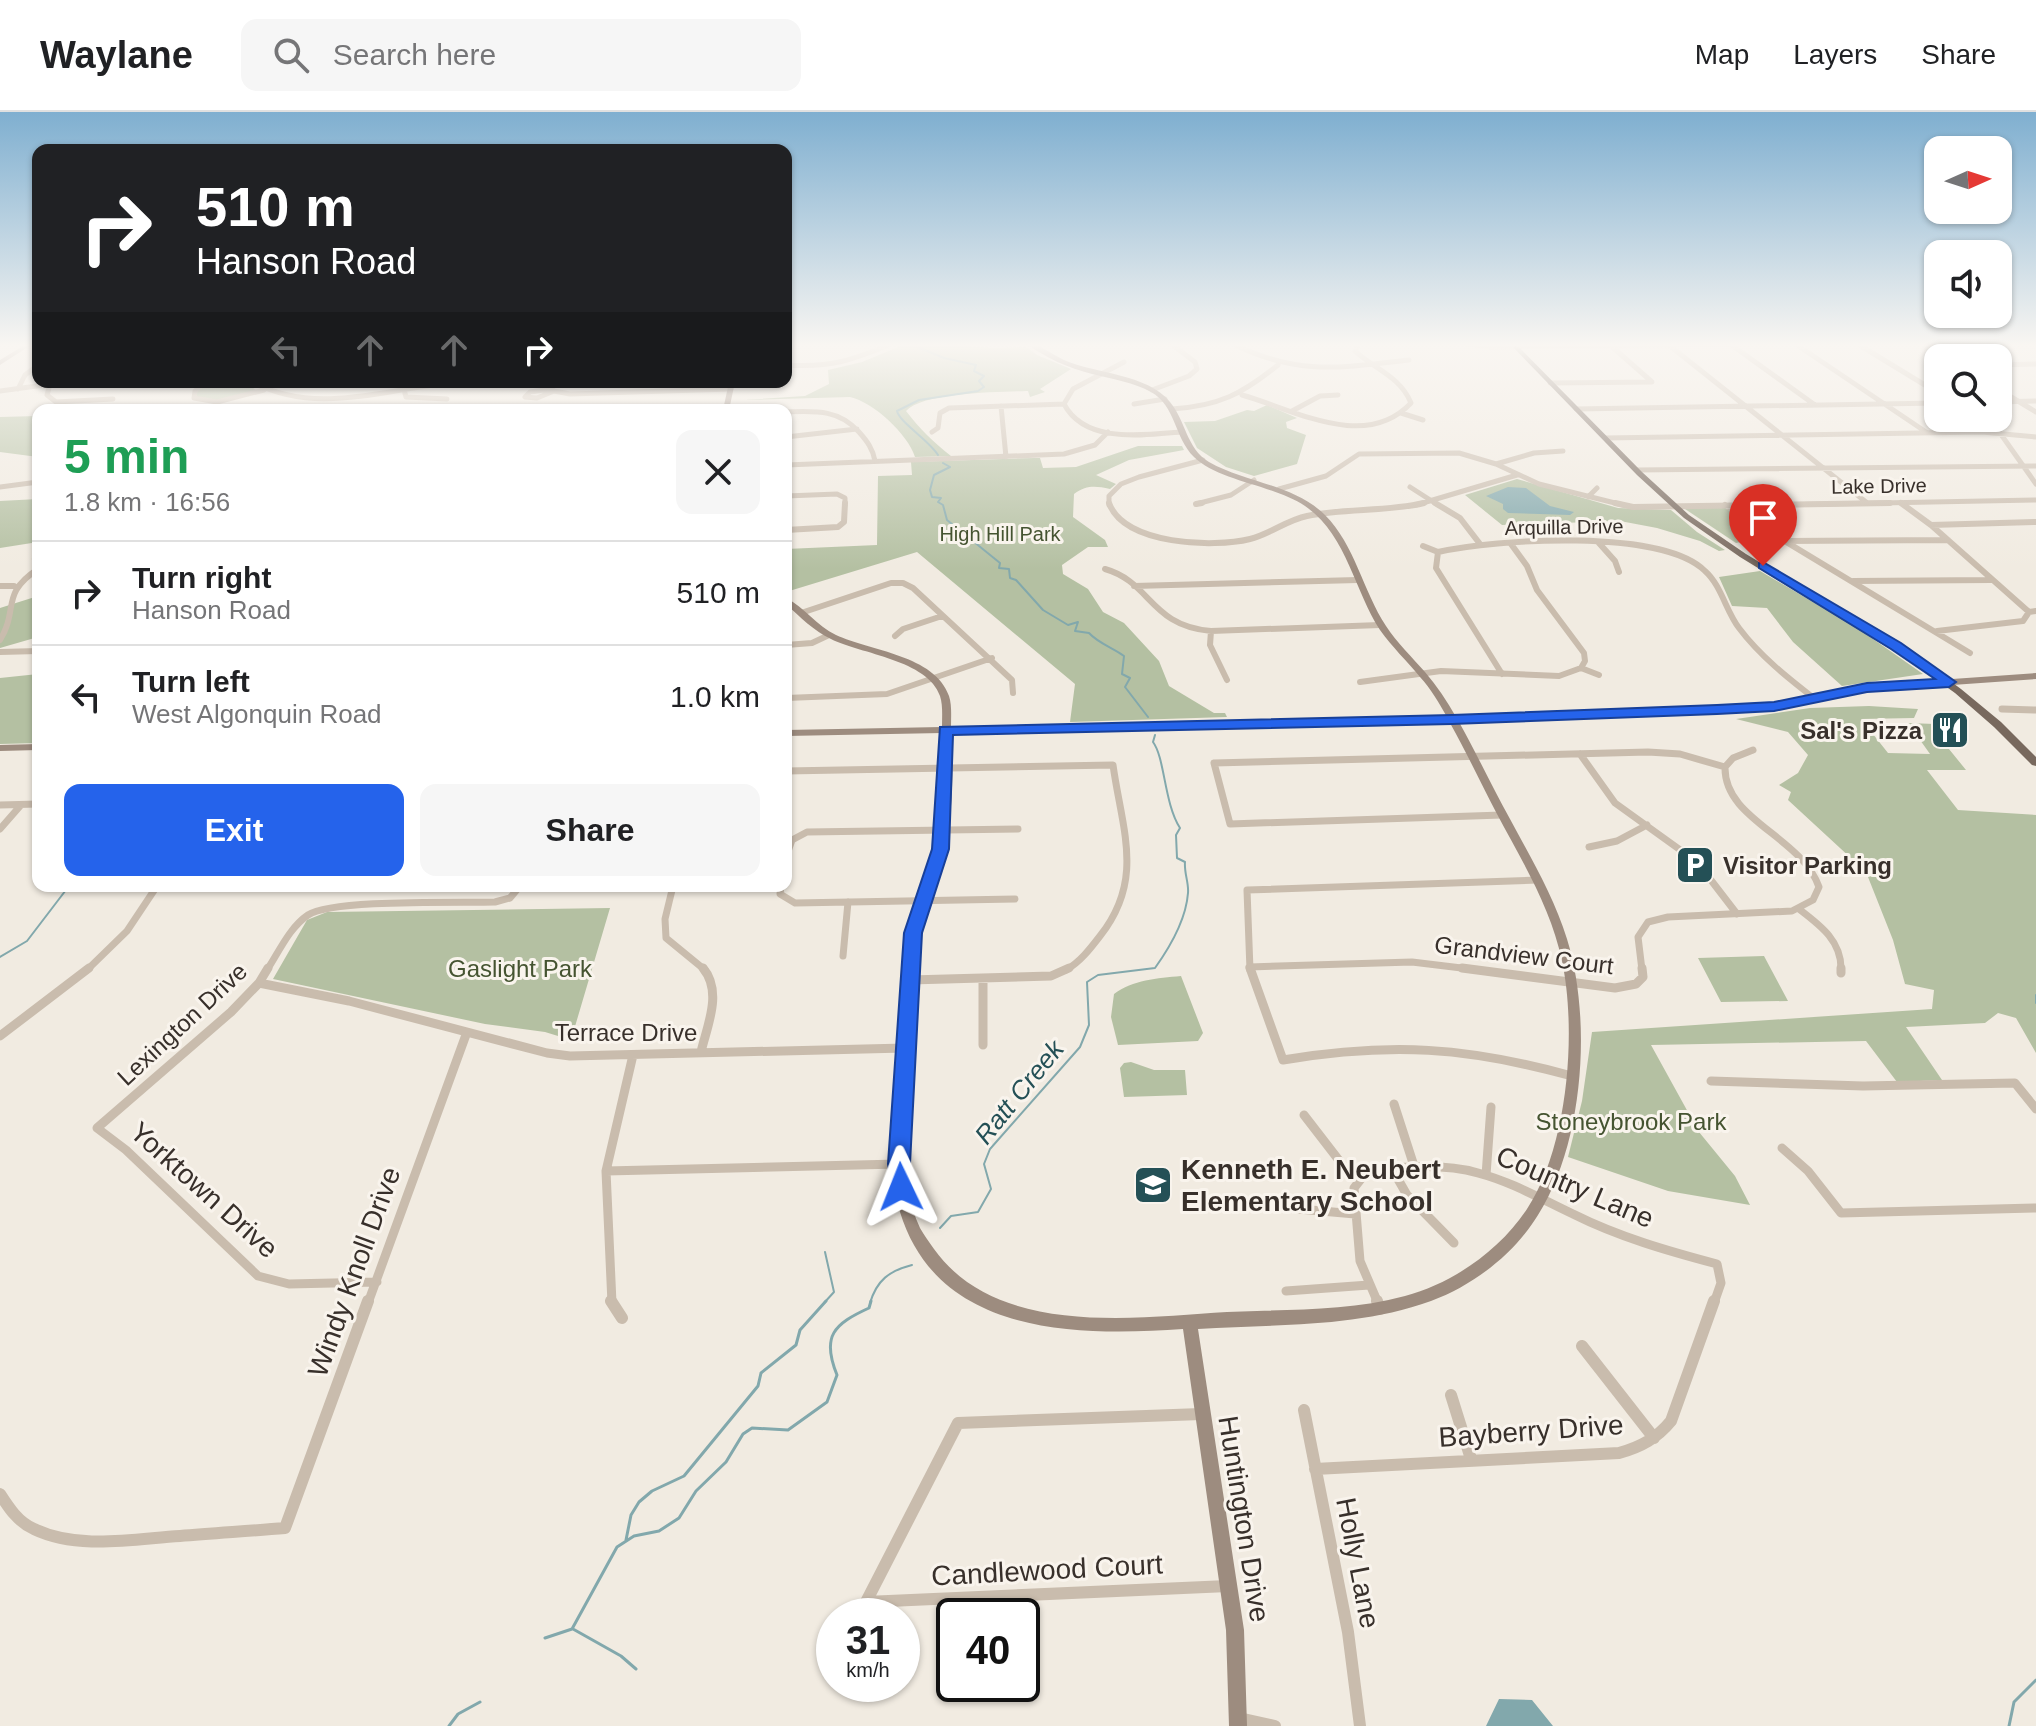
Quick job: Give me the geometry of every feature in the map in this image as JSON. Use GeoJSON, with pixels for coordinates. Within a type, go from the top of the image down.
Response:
{"type":"FeatureCollection","features":[{"type":"Feature","properties":{"kind":"main road"},"geometry":{"type":"LineString","coordinates":[[1585,418],[1674,506],[1700,527],[1896,646],[1949,682],[1983,710],[2036,763]]}},
{"type":"Feature","properties":{"kind":"street"},"geometry":{"type":"LineString","coordinates":[[847,418],[873,450],[875,461]]}},
{"type":"Feature","properties":{"kind":"street"},"geometry":{"type":"LineString","coordinates":[[932,432],[938,428],[938,418]]}},
{"type":"Feature","properties":{"kind":"street"},"geometry":{"type":"LineString","coordinates":[[1002,418],[1006,457]]}},
{"type":"Feature","properties":{"kind":"street"},"geometry":{"type":"LineString","coordinates":[[1070,418],[1075,423],[1108,432],[1181,432]]}},
{"type":"Feature","properties":{"kind":"street"},"geometry":{"type":"LineString","coordinates":[[792,605],[829,635],[923,669],[935,678],[945,697],[943,830],[938,862],[913,933],[899,1164],[905,1208],[919,1241],[941,1269],[981,1300],[1049,1323],[1189,1321],[1380,1309],[1455,1283],[1510,1240],[1542,1196],[1570,1104],[1575,1013],[1572,981],[1552,908],[1439,695],[1380,625],[1333,530],[1320,514],[1279,489],[1203,460],[1187,446],[1176,418]]}},
{"type":"Feature","properties":{"kind":"street"},"geometry":{"type":"LineString","coordinates":[[1310,418],[1344,424],[1384,418]]}},
{"type":"Feature","properties":{"kind":"street"},"geometry":{"type":"LineString","coordinates":[[1418,418],[1423,420]]}},
{"type":"Feature","properties":{"kind":"street"},"geometry":{"type":"LineString","coordinates":[[1762,418],[1867,502]]}},
{"type":"Feature","properties":{"kind":"street"},"geometry":{"type":"LineString","coordinates":[[1905,418],[1927,433]]}},
{"type":"Feature","properties":{"kind":"street"},"geometry":{"type":"LineString","coordinates":[[792,436],[857,429]]}},
{"type":"Feature","properties":{"kind":"street"},"geometry":{"type":"LineString","coordinates":[[792,465],[1079,452],[1099,443],[1108,432]]}},
{"type":"Feature","properties":{"kind":"street"},"geometry":{"type":"LineString","coordinates":[[1605,438],[1927,433],[2000,433],[2036,437]]}},
{"type":"Feature","properties":{"kind":"street"},"geometry":{"type":"LineString","coordinates":[[2000,433],[2036,484]]}},
{"type":"Feature","properties":{"kind":"street"},"geometry":{"type":"LineString","coordinates":[[1496,464],[1534,453],[1563,451]]}},
{"type":"Feature","properties":{"kind":"street","name":"Lake Drive"},"geometry":{"type":"LineString","coordinates":[[1279,489],[1323,478],[1335,471],[1347,457],[1371,452],[1452,452],[1496,464],[1517,475],[1588,497],[1633,507],[2036,500]]}},
{"type":"Feature","properties":{"kind":"street"},"geometry":{"type":"LineString","coordinates":[[1203,460],[1126,482],[1109,496],[1109,506],[1145,533],[1169,540],[1194,543],[1246,540],[1288,521],[1320,514],[1404,507],[1517,475]]}},
{"type":"Feature","properties":{"kind":"street"},"geometry":{"type":"LineString","coordinates":[[1637,470],[2036,466]]}},
{"type":"Feature","properties":{"kind":"street"},"geometry":{"type":"LineString","coordinates":[[1196,504],[1231,495],[1254,480]]}},
{"type":"Feature","properties":{"kind":"street"},"geometry":{"type":"LineString","coordinates":[[0,487],[32,483]]}},
{"type":"Feature","properties":{"kind":"street"},"geometry":{"type":"LineString","coordinates":[[1410,487],[1460,518],[1480,544]]}},
{"type":"Feature","properties":{"kind":"street"},"geometry":{"type":"LineString","coordinates":[[1588,497],[1597,488]]}},
{"type":"Feature","properties":{"kind":"street"},"geometry":{"type":"LineString","coordinates":[[792,496],[837,494],[845,498],[844,522],[838,527],[792,530]]}},
{"type":"Feature","properties":{"kind":"street"},"geometry":{"type":"LineString","coordinates":[[1901,502],[2033,612],[2023,621],[1937,631]]}},
{"type":"Feature","properties":{"kind":"street"},"geometry":{"type":"LineString","coordinates":[[1724,505],[1970,653]]}},
{"type":"Feature","properties":{"kind":"street"},"geometry":{"type":"LineString","coordinates":[[1931,525],[2036,522]]}},
{"type":"Feature","properties":{"kind":"street"},"geometry":{"type":"LineString","coordinates":[[1782,541],[1948,540]]}},
{"type":"Feature","properties":{"kind":"street"},"geometry":{"type":"LineString","coordinates":[[1598,542],[1615,561],[1619,572]]}},
{"type":"Feature","properties":{"kind":"street","name":"Arquilla Drive"},"geometry":{"type":"LineString","coordinates":[[1438,552],[1455,546],[1480,544],[1598,542],[1650,545],[1676,552],[1701,566],[1739,628],[1780,671],[1815,699]]}},
{"type":"Feature","properties":{"kind":"street"},"geometry":{"type":"LineString","coordinates":[[1360,682],[1420,673],[1559,676],[1581,668],[1585,661],[1584,653],[1537,590],[1527,566],[1511,544]]}},
{"type":"Feature","properties":{"kind":"street"},"geometry":{"type":"LineString","coordinates":[[1423,546],[1438,552],[1436,568],[1502,674]]}},
{"type":"Feature","properties":{"kind":"street"},"geometry":{"type":"LineString","coordinates":[[1105,569],[1120,574],[1168,619],[1184,626],[1211,631],[1380,625]]}},
{"type":"Feature","properties":{"kind":"street"},"geometry":{"type":"LineString","coordinates":[[0,640],[6,630],[4,614],[14,586],[32,573]]}},
{"type":"Feature","properties":{"kind":"street"},"geometry":{"type":"LineString","coordinates":[[1134,586],[1358,580]]}},
{"type":"Feature","properties":{"kind":"street"},"geometry":{"type":"LineString","coordinates":[[1852,581],[1991,580]]}},
{"type":"Feature","properties":{"kind":"street"},"geometry":{"type":"LineString","coordinates":[[801,613],[897,582],[913,588],[992,658],[1012,680],[1013,693]]}},
{"type":"Feature","properties":{"kind":"street"},"geometry":{"type":"LineString","coordinates":[[0,586],[14,586]]}},
{"type":"Feature","properties":{"kind":"street"},"geometry":{"type":"LineString","coordinates":[[895,636],[903,629],[942,616]]}},
{"type":"Feature","properties":{"kind":"street"},"geometry":{"type":"LineString","coordinates":[[1211,631],[1210,645],[1227,680]]}},
{"type":"Feature","properties":{"kind":"street"},"geometry":{"type":"LineString","coordinates":[[792,645],[812,643],[829,635]]}},
{"type":"Feature","properties":{"kind":"street"},"geometry":{"type":"LineString","coordinates":[[0,652],[32,651]]}},
{"type":"Feature","properties":{"kind":"street"},"geometry":{"type":"LineString","coordinates":[[792,698],[878,696],[992,658]]}},
{"type":"Feature","properties":{"kind":"street"},"geometry":{"type":"LineString","coordinates":[[1581,668],[1599,675]]}},
{"type":"Feature","properties":{"kind":"street"},"geometry":{"type":"LineString","coordinates":[[792,733],[1452,720],[1774,706],[1867,688],[2036,676]]}},
{"type":"Feature","properties":{"kind":"street"},"geometry":{"type":"LineString","coordinates":[[2002,709],[2036,710]]}},
{"type":"Feature","properties":{"kind":"street"},"geometry":{"type":"LineString","coordinates":[[0,748],[32,747]]}},
{"type":"Feature","properties":{"kind":"street"},"geometry":{"type":"LineString","coordinates":[[1753,750],[1733,758],[1725,767],[1727,786],[1735,801],[1790,844],[1812,869],[1817,891],[1812,900],[1799,909],[1834,940],[1841,954],[1841,973]]}},
{"type":"Feature","properties":{"kind":"street"},"geometry":{"type":"LineString","coordinates":[[1502,815],[1230,824],[1214,763],[1665,753],[1697,758],[1725,767]]}},
{"type":"Feature","properties":{"kind":"street"},"geometry":{"type":"LineString","coordinates":[[1580,754],[1615,803],[1697,862],[1737,914]]}},
{"type":"Feature","properties":{"kind":"street"},"geometry":{"type":"LineString","coordinates":[[792,771],[1113,765],[1127,881],[1123,901],[1081,960],[1062,973],[1039,978],[910,980]]}},
{"type":"Feature","properties":{"kind":"street"},"geometry":{"type":"LineString","coordinates":[[0,805],[32,804]]}},
{"type":"Feature","properties":{"kind":"street"},"geometry":{"type":"LineString","coordinates":[[0,829],[21,805]]}},
{"type":"Feature","properties":{"kind":"street"},"geometry":{"type":"LineString","coordinates":[[1589,847],[1617,841],[1647,825]]}},
{"type":"Feature","properties":{"kind":"street"},"geometry":{"type":"LineString","coordinates":[[792,838],[807,832],[1018,829]]}},
{"type":"Feature","properties":{"kind":"street"},"geometry":{"type":"LineString","coordinates":[[1538,880],[1247,890],[1249,967],[1283,1060],[1365,1052],[1462,1051],[1572,1076]]}},
{"type":"Feature","properties":{"kind":"street"},"geometry":{"type":"LineString","coordinates":[[0,1036],[101,956],[133,921],[153,892]]}},
{"type":"Feature","properties":{"kind":"street","name":"Lexington Drive"},"geometry":{"type":"LineString","coordinates":[[97,1128],[231,1012],[259,983],[296,925],[320,909],[495,902],[510,898],[515,892]]}},
{"type":"Feature","properties":{"kind":"street"},"geometry":{"type":"LineString","coordinates":[[672,892],[664,930],[674,948],[705,969],[712,983],[701,1052]]}},
{"type":"Feature","properties":{"kind":"street"},"geometry":{"type":"LineString","coordinates":[[782,892],[795,903],[1015,899]]}},
{"type":"Feature","properties":{"kind":"street"},"geometry":{"type":"LineString","coordinates":[[843,956],[848,902]]}},
{"type":"Feature","properties":{"kind":"street","name":"Grandview Court"},"geometry":{"type":"LineString","coordinates":[[1249,967],[1417,962],[1615,988],[1636,984],[1643,977],[1638,937],[1648,922],[1668,917],[1799,909]]}},
{"type":"Feature","properties":{"kind":"street"},"geometry":{"type":"LineString","coordinates":[[983,979],[983,1045]]}},
{"type":"Feature","properties":{"kind":"street","name":"Terrace Drive"},"geometry":{"type":"LineString","coordinates":[[259,983],[349,1001],[547,1053],[633,1055],[905,1048]]}},
{"type":"Feature","properties":{"kind":"street","name":"Windy Knoll Drive"},"geometry":{"type":"LineString","coordinates":[[0,1494],[12,1516],[24,1524],[41,1532],[89,1541],[285,1528],[467,1032]]}},
{"type":"Feature","properties":{"kind":"street"},"geometry":{"type":"LineString","coordinates":[[622,1318],[610,1300],[606,1171],[633,1055]]}},
{"type":"Feature","properties":{"kind":"street"},"geometry":{"type":"LineString","coordinates":[[1711,1081],[1852,1088],[1933,1088],[2015,1083],[2036,1109]]}},
{"type":"Feature","properties":{"kind":"street"},"geometry":{"type":"LineString","coordinates":[[1394,1104],[1414,1166]]}},
{"type":"Feature","properties":{"kind":"street"},"geometry":{"type":"LineString","coordinates":[[1486,1175],[1491,1107]]}},
{"type":"Feature","properties":{"kind":"street"},"geometry":{"type":"LineString","coordinates":[[1304,1115],[1348,1172],[1359,1179],[1354,1188],[1360,1261],[1380,1309]]}},
{"type":"Feature","properties":{"kind":"street","name":"Yorktown Drive"},"geometry":{"type":"LineString","coordinates":[[97,1128],[126,1150],[258,1276],[313,1285],[377,1282]]}},
{"type":"Feature","properties":{"kind":"street"},"geometry":{"type":"LineString","coordinates":[[1782,1148],[1808,1171],[1841,1213],[2036,1208]]}},
{"type":"Feature","properties":{"kind":"street"},"geometry":{"type":"LineString","coordinates":[[606,1171],[899,1164]]}},
{"type":"Feature","properties":{"kind":"street","name":"Country Lane"},"geometry":{"type":"LineString","coordinates":[[1359,1179],[1368,1170],[1414,1166],[1486,1175],[1542,1196],[1572,1214],[1629,1238],[1717,1264]]}},
{"type":"Feature","properties":{"kind":"street"},"geometry":{"type":"LineString","coordinates":[[1391,1167],[1407,1195],[1454,1243]]}},
{"type":"Feature","properties":{"kind":"street"},"geometry":{"type":"LineString","coordinates":[[1266,1206],[1355,1214]]}},
{"type":"Feature","properties":{"kind":"street","name":"Bayberry Drive"},"geometry":{"type":"LineString","coordinates":[[1315,1469],[1619,1453],[1645,1445],[1671,1421],[1721,1283],[1717,1264]]}},
{"type":"Feature","properties":{"kind":"street"},"geometry":{"type":"LineString","coordinates":[[1286,1291],[1369,1285]]}},
{"type":"Feature","properties":{"kind":"street","name":"Huntington Drive"},"geometry":{"type":"LineString","coordinates":[[1189,1321],[1235,1630],[1239,1722]]}},
{"type":"Feature","properties":{"kind":"street"},"geometry":{"type":"LineString","coordinates":[[1582,1346],[1654,1438]]}},
{"type":"Feature","properties":{"kind":"street"},"geometry":{"type":"LineString","coordinates":[[1451,1395],[1471,1459]]}},
{"type":"Feature","properties":{"kind":"street","name":"Holly Lane"},"geometry":{"type":"LineString","coordinates":[[1304,1410],[1348,1632],[1360,1726]]}},
{"type":"Feature","properties":{"kind":"street","name":"Candlewood Court"},"geometry":{"type":"LineString","coordinates":[[1201,1414],[958,1423],[866,1602],[1229,1586]]}},
{"type":"Feature","properties":{"kind":"street"},"geometry":{"type":"LineString","coordinates":[[1239,1722],[1275,1726]]}},
{"type":"Feature","properties":{"kind":"green space"},"geometry":{"type":"Polygon","coordinates":[[[0,418],[32,418],[32,456],[0,452],[0,418]]]}},
{"type":"Feature","properties":{"kind":"green space"},"geometry":{"type":"Polygon","coordinates":[[[886,418],[912,418],[951,456],[915,457],[905,439],[886,418]]]}},
{"type":"Feature","properties":{"kind":"green space"},"geometry":{"type":"Polygon","coordinates":[[[1223,418],[1296,418],[1286,422],[1287,428],[1306,435],[1297,464],[1254,476],[1226,467],[1197,448],[1184,422],[1223,418]]]}},
{"type":"Feature","properties":{"kind":"green space","name":"High Hill Park"},"geometry":{"type":"Polygon","coordinates":[[[1138,446],[1182,446],[1184,450],[1129,460],[1096,475],[1116,484],[1110,489],[1091,487],[1074,494],[1073,517],[1105,540],[1108,547],[1088,547],[1062,565],[1063,574],[1088,589],[1103,612],[1124,623],[1159,661],[1169,686],[1214,713],[1225,713],[1227,717],[1070,722],[1075,684],[917,552],[792,590],[792,549],[877,545],[878,476],[912,475],[911,462],[1040,458],[1043,468],[1076,467],[1138,446]]]}},
{"type":"Feature","properties":{"kind":"green space"},"geometry":{"type":"Polygon","coordinates":[[[1517,479],[1618,508],[1671,510],[1725,550],[1719,551],[1700,541],[1657,528],[1620,521],[1502,525],[1465,495],[1517,479]]]}},
{"type":"Feature","properties":{"kind":"green space"},"geometry":{"type":"Polygon","coordinates":[[[32,499],[32,543],[0,548],[0,501],[32,499]]]}},
{"type":"Feature","properties":{"kind":"green space"},"geometry":{"type":"Polygon","coordinates":[[[1722,506],[1769,536],[1736,543],[1685,509],[1722,506]]]}},
{"type":"Feature","properties":{"kind":"green space"},"geometry":{"type":"Polygon","coordinates":[[[1760,571],[1856,627],[1923,674],[1842,686],[1793,642],[1767,608],[1732,606],[1719,577],[1760,571]]]}},
{"type":"Feature","properties":{"kind":"green space"},"geometry":{"type":"Polygon","coordinates":[[[32,598],[32,639],[0,648],[0,608],[32,598]]]}},
{"type":"Feature","properties":{"kind":"green space"},"geometry":{"type":"Polygon","coordinates":[[[32,675],[32,743],[0,744],[0,678],[32,675]]]}},
{"type":"Feature","properties":{"kind":"green space","name":"Stoneybrook Park"},"geometry":{"type":"Polygon","coordinates":[[[1869,706],[1918,709],[1914,718],[1861,719],[1888,753],[1930,754],[1908,723],[1935,724],[1936,733],[1966,770],[1927,770],[1958,810],[2036,815],[2036,1053],[2016,1018],[1998,1013],[1985,1023],[1906,1027],[1942,1080],[1897,1082],[1866,1041],[1651,1045],[1699,1132],[1735,1176],[1750,1205],[1668,1191],[1568,1157],[1582,1101],[1592,1032],[1932,1009],[1934,990],[1905,984],[1893,940],[1866,872],[1788,800],[1791,792],[1779,785],[1798,773],[1808,755],[1788,732],[1736,719],[1810,708],[1869,706]]]}},
{"type":"Feature","properties":{"kind":"green space","name":"Gaslight Park"},"geometry":{"type":"Polygon","coordinates":[[[610,908],[571,1040],[545,1032],[485,1024],[273,979],[307,920],[327,912],[610,908]]]}},
{"type":"Feature","properties":{"kind":"green space"},"geometry":{"type":"Polygon","coordinates":[[[1764,956],[1788,1001],[1721,1002],[1698,958],[1764,956]]]}},
{"type":"Feature","properties":{"kind":"green space"},"geometry":{"type":"Polygon","coordinates":[[[1181,976],[1203,1033],[1198,1041],[1118,1045],[1111,1017],[1114,994],[1137,983],[1181,976]]]}},
{"type":"Feature","properties":{"kind":"green space"},"geometry":{"type":"Polygon","coordinates":[[[1131,1062],[1154,1070],[1185,1070],[1187,1095],[1124,1097],[1120,1068],[1124,1063],[1131,1062]]]}},
{"type":"Feature","properties":{"kind":"water"},"geometry":{"type":"Polygon","coordinates":[[[1508,487],[1526,488],[1550,506],[1574,512],[1570,515],[1508,513],[1503,509],[1503,504],[1486,496],[1508,487]]]}},
{"type":"Feature","properties":{"kind":"water"},"geometry":{"type":"Polygon","coordinates":[[[1499,1699],[1532,1700],[1553,1726],[1486,1726],[1499,1699]]]}},
{"type":"Feature","properties":{"kind":"waterway","name":"Ratt Creek"},"geometry":{"type":"LineString","coordinates":[[901,418],[938,455]]}},
{"type":"Feature","properties":{"kind":"waterway","name":"Ratt Creek"},"geometry":{"type":"LineString","coordinates":[[943,463],[950,467],[934,475],[930,490],[932,497],[941,498],[938,502],[943,505],[947,520],[1000,563],[999,568],[1009,569],[1010,578],[1016,580],[1043,610],[1068,625],[1078,622],[1075,631],[1089,633],[1124,656],[1122,674],[1130,678],[1125,687],[1148,717]]}},
{"type":"Feature","properties":{"kind":"waterway","name":"Ratt Creek"},"geometry":{"type":"LineString","coordinates":[[940,1228],[951,1216],[978,1212],[991,1189],[984,1164],[990,1149],[1080,1047],[1089,1025],[1087,982],[1098,975],[1155,968],[1181,923],[1188,893],[1185,862],[1177,858],[1176,835],[1180,828],[1153,742],[1155,735]]}},
{"type":"Feature","properties":{"kind":"waterway"},"geometry":{"type":"LineString","coordinates":[[0,957],[27,941],[64,892]]}},
{"type":"Feature","properties":{"kind":"waterway"},"geometry":{"type":"LineString","coordinates":[[2036,995],[2036,1003]]}},
{"type":"Feature","properties":{"kind":"waterway"},"geometry":{"type":"LineString","coordinates":[[824,1303],[834,1292],[825,1252]]}},
{"type":"Feature","properties":{"kind":"waterway","name":"Ratt Creek"},"geometry":{"type":"LineString","coordinates":[[870,1303],[876,1288],[885,1278],[912,1265]]}},
{"type":"Feature","properties":{"kind":"waterway"},"geometry":{"type":"LineString","coordinates":[[626,1540],[631,1515],[639,1502],[652,1491],[684,1476],[758,1386],[761,1373],[796,1345],[800,1330],[826,1301]]}},
{"type":"Feature","properties":{"kind":"waterway","name":"Ratt Creek"},"geometry":{"type":"LineString","coordinates":[[545,1638],[572,1629],[617,1547],[634,1536],[659,1531],[679,1518],[696,1491],[726,1462],[743,1434],[752,1428],[788,1430],[827,1402],[837,1375],[830,1350],[834,1333],[847,1320],[869,1308],[871,1301]]}},
{"type":"Feature","properties":{"kind":"waterway"},"geometry":{"type":"LineString","coordinates":[[573,1629],[621,1656],[636,1669]]}},
{"type":"Feature","properties":{"kind":"waterway"},"geometry":{"type":"LineString","coordinates":[[2009,1726],[2014,1702],[2036,1680]]}},
{"type":"Feature","properties":{"kind":"waterway","name":"Ratt Creek"},"geometry":{"type":"LineString","coordinates":[[449,1726],[458,1714],[480,1702]]}},
{"type":"Feature","properties":{"kind":"place","name":"Sal's Pizza"},"geometry":{"type":"Point","coordinates":[1950,730]}},
{"type":"Feature","properties":{"kind":"place","name":"Visitor Parking"},"geometry":{"type":"Point","coordinates":[1695,865]}},
{"type":"Feature","properties":{"kind":"place","name":"Kenneth E. Neubert Elementary School"},"geometry":{"type":"Point","coordinates":[1153,1185]}},
{"type":"Feature","properties":{"kind":"route"},"geometry":{"type":"LineString","coordinates":[[901,1187],[899,1164],[913,933],[938,862],[943,830],[946,730],[1452,720],[1717,709],[1774,706],[1867,688],[1949,682],[1896,646],[1763,566]]}}]}
